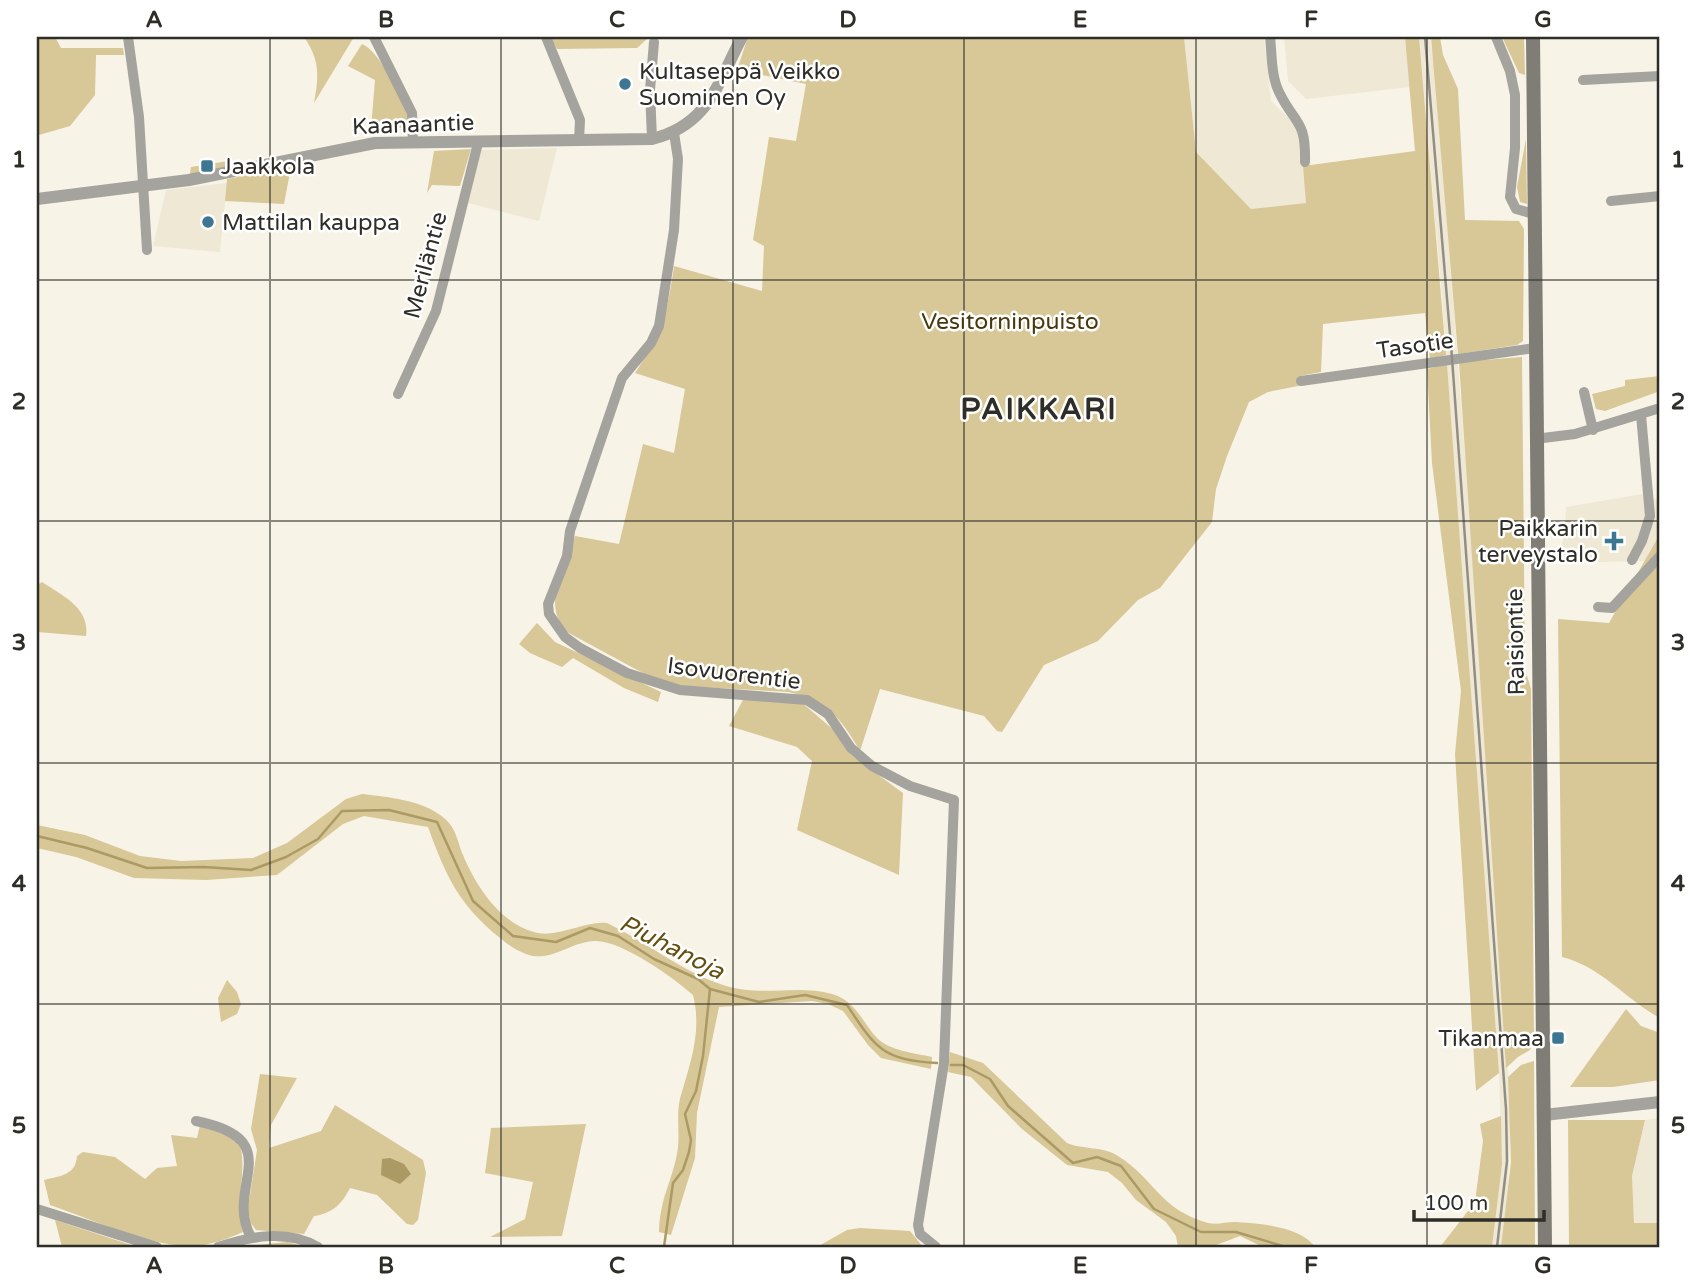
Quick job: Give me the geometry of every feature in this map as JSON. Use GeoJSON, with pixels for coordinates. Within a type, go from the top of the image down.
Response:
{"type":"FeatureCollection","features":[{"type":"Feature","properties":{"kind":"main road","name":"Raisiontie"},"geometry":{"type":"LineString","coordinates":[[1533,37],[1545,1247]]}},
{"type":"Feature","properties":{"kind":"street"},"geometry":{"type":"LineString","coordinates":[[128,37],[145,186],[147,250]]}},
{"type":"Feature","properties":{"kind":"street"},"geometry":{"type":"LineString","coordinates":[[374,37],[412,113],[413,143]]}},
{"type":"Feature","properties":{"kind":"street"},"geometry":{"type":"LineString","coordinates":[[547,37],[580,120],[579,141]]}},
{"type":"Feature","properties":{"kind":"street","name":"Kaanaantie"},"geometry":{"type":"LineString","coordinates":[[37,199],[145,186],[228,172],[344,147],[413,143],[652,139],[674,133],[699,113],[741,37]]}},
{"type":"Feature","properties":{"kind":"street"},"geometry":{"type":"LineString","coordinates":[[1270,37],[1274,79],[1278,90],[1304,129],[1305,162]]}},
{"type":"Feature","properties":{"kind":"street"},"geometry":{"type":"LineString","coordinates":[[1496,37],[1510,71],[1515,95],[1515,148],[1510,197],[1516,209],[1534,214]]}},
{"type":"Feature","properties":{"kind":"street"},"geometry":{"type":"LineString","coordinates":[[652,139],[650,90],[654,42]]}},
{"type":"Feature","properties":{"kind":"street"},"geometry":{"type":"LineString","coordinates":[[1583,80],[1660,76]]}},
{"type":"Feature","properties":{"kind":"street","name":"Isovuorentie"},"geometry":{"type":"LineString","coordinates":[[674,133],[678,159],[674,230],[659,326],[651,343],[622,378],[570,531],[567,556],[548,604],[549,614],[565,637],[580,648],[644,680],[680,690],[807,700],[828,714],[851,748],[872,766],[910,786],[954,800],[944,1063],[918,1225],[920,1234],[936,1247]]}},
{"type":"Feature","properties":{"kind":"street","name":"Meriläntie"},"geometry":{"type":"LineString","coordinates":[[398,394],[436,311],[478,142]]}},
{"type":"Feature","properties":{"kind":"street"},"geometry":{"type":"LineString","coordinates":[[1611,201],[1660,196]]}},
{"type":"Feature","properties":{"kind":"street","name":"Tasotie"},"geometry":{"type":"LineString","coordinates":[[1301,381],[1535,348]]}},
{"type":"Feature","properties":{"kind":"street"},"geometry":{"type":"LineString","coordinates":[[1584,391],[1593,430]]}},
{"type":"Feature","properties":{"kind":"street"},"geometry":{"type":"LineString","coordinates":[[1535,439],[1593,430],[1660,408]]}},
{"type":"Feature","properties":{"kind":"street"},"geometry":{"type":"LineString","coordinates":[[1632,560],[1650,516],[1641,415]]}},
{"type":"Feature","properties":{"kind":"street"},"geometry":{"type":"LineString","coordinates":[[1598,607],[1612,608],[1660,556]]}},
{"type":"Feature","properties":{"kind":"street"},"geometry":{"type":"LineString","coordinates":[[1544,1115],[1660,1102]]}},
{"type":"Feature","properties":{"kind":"street"},"geometry":{"type":"LineString","coordinates":[[197,1121],[223,1126],[242,1140],[247,1150],[248,1178],[243,1213],[251,1237]]}},
{"type":"Feature","properties":{"kind":"street"},"geometry":{"type":"LineString","coordinates":[[37,1209],[157,1247]]}},
{"type":"Feature","properties":{"kind":"street"},"geometry":{"type":"LineString","coordinates":[[218,1247],[251,1237],[284,1236],[318,1247]]}},
{"type":"Feature","properties":{"kind":"shaded area"},"geometry":{"type":"Polygon","coordinates":[[[1184,37],[1264,37],[1271,101],[1299,128],[1307,203],[1251,209],[1196,152],[1184,37]]]}},
{"type":"Feature","properties":{"kind":"shaded area"},"geometry":{"type":"Polygon","coordinates":[[[1284,37],[1405,37],[1410,87],[1306,99],[1288,81],[1284,37]]]}},
{"type":"Feature","properties":{"kind":"shaded area"},"geometry":{"type":"Polygon","coordinates":[[[1419,37],[1430,37],[1436,78],[1485,717],[1511,1111],[1507,1214],[1501,1247],[1492,1247],[1502,1165],[1499,1073],[1442,297],[1419,37]]]}},
{"type":"Feature","properties":{"kind":"shaded area"},"geometry":{"type":"Polygon","coordinates":[[[557,148],[539,221],[468,203],[481,150],[557,148]]]}},
{"type":"Feature","properties":{"kind":"shaded area"},"geometry":{"type":"Polygon","coordinates":[[[227,183],[220,252],[153,246],[166,190],[227,183]]]}},
{"type":"Feature","properties":{"kind":"shaded area"},"geometry":{"type":"Polygon","coordinates":[[[1648,493],[1649,500],[1660,499],[1660,534],[1645,561],[1557,563],[1565,532],[1566,507],[1648,493]]]}},
{"type":"Feature","properties":{"kind":"shaded area"},"geometry":{"type":"Polygon","coordinates":[[[1660,1118],[1660,1223],[1634,1224],[1632,1176],[1645,1120],[1660,1118]]]}},
{"type":"Feature","properties":{"kind":"shaded area"},"geometry":{"type":"Polygon","coordinates":[[[390,1158],[404,1164],[411,1174],[400,1184],[381,1175],[382,1159],[390,1158]]]}},
{"type":"Feature","properties":{"kind":"green space"},"geometry":{"type":"Polygon","coordinates":[[[37,37],[55,37],[61,48],[123,48],[124,55],[96,55],[95,95],[70,126],[39,135],[37,37]]]}},
{"type":"Feature","properties":{"kind":"green space"},"geometry":{"type":"Polygon","coordinates":[[[304,37],[354,37],[314,103],[317,85],[316,61],[304,37]]]}},
{"type":"Feature","properties":{"kind":"green space"},"geometry":{"type":"Polygon","coordinates":[[[549,37],[658,37],[648,38],[637,48],[557,49],[549,37]]]}},
{"type":"Feature","properties":{"kind":"green space","name":"Vesitorninpuisto"},"geometry":{"type":"Polygon","coordinates":[[[748,37],[1184,37],[1196,152],[1251,209],[1306,203],[1303,166],[1415,151],[1405,37],[1419,37],[1446,355],[1430,360],[1425,313],[1323,324],[1321,372],[1300,376],[1303,385],[1268,392],[1249,402],[1216,489],[1212,522],[1160,588],[1138,600],[1098,641],[1044,665],[1002,732],[997,731],[984,716],[880,689],[860,751],[832,712],[802,696],[789,692],[680,686],[652,678],[567,632],[559,621],[555,598],[575,536],[619,544],[643,444],[674,453],[685,389],[635,373],[662,322],[674,266],[762,291],[764,246],[753,240],[769,137],[796,141],[806,84],[737,70],[748,37]]]}},
{"type":"Feature","properties":{"kind":"green space"},"geometry":{"type":"Polygon","coordinates":[[[1431,37],[1440,37],[1443,55],[1458,89],[1465,220],[1519,221],[1524,229],[1523,341],[1517,345],[1458,354],[1431,37]]]}},
{"type":"Feature","properties":{"kind":"green space"},"geometry":{"type":"Polygon","coordinates":[[[1502,37],[1524,37],[1525,75],[1519,73],[1502,37]]]}},
{"type":"Feature","properties":{"kind":"green space"},"geometry":{"type":"Polygon","coordinates":[[[362,44],[375,54],[395,85],[408,114],[408,128],[371,128],[375,80],[348,66],[362,44]]]}},
{"type":"Feature","properties":{"kind":"green space"},"geometry":{"type":"Polygon","coordinates":[[[1526,139],[1527,204],[1520,202],[1517,187],[1526,139]]]}},
{"type":"Feature","properties":{"kind":"green space"},"geometry":{"type":"Polygon","coordinates":[[[471,149],[460,186],[432,185],[427,193],[434,151],[471,149]]]}},
{"type":"Feature","properties":{"kind":"green space"},"geometry":{"type":"Polygon","coordinates":[[[228,161],[228,172],[189,180],[191,167],[228,161]]]}},
{"type":"Feature","properties":{"kind":"green space"},"geometry":{"type":"Polygon","coordinates":[[[291,167],[284,204],[225,201],[227,179],[291,167]]]}},
{"type":"Feature","properties":{"kind":"green space"},"geometry":{"type":"Polygon","coordinates":[[[1522,357],[1525,669],[1531,689],[1534,1040],[1530,1050],[1506,1068],[1459,362],[1522,357]]]}},
{"type":"Feature","properties":{"kind":"green space"},"geometry":{"type":"Polygon","coordinates":[[[1447,364],[1499,1073],[1476,1091],[1455,754],[1461,691],[1432,463],[1427,369],[1447,364]]]}},
{"type":"Feature","properties":{"kind":"green space"},"geometry":{"type":"Polygon","coordinates":[[[1660,376],[1660,391],[1605,411],[1596,409],[1592,394],[1625,386],[1625,380],[1660,376]]]}},
{"type":"Feature","properties":{"kind":"green space"},"geometry":{"type":"Polygon","coordinates":[[[1660,534],[1660,1018],[1589,968],[1562,957],[1558,619],[1609,623],[1660,534]]]}},
{"type":"Feature","properties":{"kind":"green space"},"geometry":{"type":"Polygon","coordinates":[[[42,582],[79,610],[84,618],[86,636],[37,632],[37,585],[42,582]]]}},
{"type":"Feature","properties":{"kind":"green space"},"geometry":{"type":"Polygon","coordinates":[[[537,623],[555,642],[661,692],[658,702],[624,688],[573,658],[562,667],[530,653],[519,644],[537,623]]]}},
{"type":"Feature","properties":{"kind":"green space"},"geometry":{"type":"Polygon","coordinates":[[[744,698],[800,701],[836,732],[851,755],[903,793],[899,875],[797,830],[812,761],[797,747],[729,726],[744,698]]]}},
{"type":"Feature","properties":{"kind":"green space"},"geometry":{"type":"Polygon","coordinates":[[[362,794],[416,803],[444,818],[454,831],[468,867],[482,890],[500,911],[521,927],[543,934],[607,923],[695,973],[726,986],[832,994],[853,1007],[882,1042],[903,1051],[932,1057],[931,1069],[881,1058],[843,1011],[828,1004],[812,1001],[719,1007],[697,1113],[695,1158],[671,1235],[659,1232],[660,1220],[677,1154],[679,1102],[696,1033],[693,995],[647,961],[606,942],[587,942],[557,953],[533,956],[503,941],[474,913],[455,888],[428,827],[364,816],[343,824],[277,875],[206,880],[134,878],[76,857],[37,848],[37,825],[85,835],[140,856],[181,861],[253,858],[287,843],[346,799],[362,794]]]}},
{"type":"Feature","properties":{"kind":"green space"},"geometry":{"type":"Polygon","coordinates":[[[227,980],[237,992],[241,1004],[237,1014],[221,1022],[218,998],[227,980]]]}},
{"type":"Feature","properties":{"kind":"green space"},"geometry":{"type":"Polygon","coordinates":[[[1626,1009],[1641,1026],[1660,1033],[1660,1080],[1613,1087],[1570,1087],[1626,1009]]]}},
{"type":"Feature","properties":{"kind":"green space"},"geometry":{"type":"Polygon","coordinates":[[[950,1052],[983,1063],[1067,1143],[1118,1156],[1141,1174],[1168,1202],[1192,1217],[1212,1224],[1235,1222],[1279,1227],[1309,1240],[1315,1247],[1263,1247],[1240,1236],[1211,1247],[1178,1247],[1176,1236],[1166,1222],[1136,1200],[1122,1183],[1108,1172],[1067,1165],[1022,1129],[971,1077],[948,1072],[950,1052]]]}},
{"type":"Feature","properties":{"kind":"green space"},"geometry":{"type":"Polygon","coordinates":[[[1534,1061],[1535,1247],[1501,1247],[1511,1162],[1508,1077],[1521,1065],[1534,1061]]]}},
{"type":"Feature","properties":{"kind":"green space"},"geometry":{"type":"Polygon","coordinates":[[[260,1074],[297,1078],[271,1125],[269,1148],[321,1131],[335,1105],[423,1160],[426,1173],[418,1220],[413,1225],[407,1224],[377,1195],[350,1188],[336,1207],[314,1216],[304,1234],[256,1230],[250,1222],[248,1208],[257,1150],[251,1129],[260,1074]]]}},
{"type":"Feature","properties":{"kind":"green space"},"geometry":{"type":"Polygon","coordinates":[[[1501,1116],[1502,1165],[1492,1247],[1440,1247],[1475,1202],[1483,1141],[1480,1124],[1501,1116]]]}},
{"type":"Feature","properties":{"kind":"green space"},"geometry":{"type":"Polygon","coordinates":[[[1568,1120],[1645,1120],[1632,1176],[1634,1223],[1660,1223],[1660,1247],[1569,1247],[1568,1120]]]}},
{"type":"Feature","properties":{"kind":"green space"},"geometry":{"type":"Polygon","coordinates":[[[586,1124],[562,1236],[490,1237],[525,1219],[533,1182],[485,1173],[491,1128],[586,1124]]]}},
{"type":"Feature","properties":{"kind":"green space"},"geometry":{"type":"Polygon","coordinates":[[[200,1125],[226,1131],[241,1148],[240,1211],[243,1232],[201,1245],[170,1244],[135,1236],[50,1205],[44,1180],[70,1171],[77,1156],[83,1152],[115,1157],[145,1179],[157,1168],[177,1166],[171,1135],[197,1138],[200,1125]]]}},
{"type":"Feature","properties":{"kind":"green space"},"geometry":{"type":"Polygon","coordinates":[[[55,1220],[137,1247],[62,1247],[55,1220]]]}},
{"type":"Feature","properties":{"kind":"green space"},"geometry":{"type":"Polygon","coordinates":[[[860,1228],[910,1231],[923,1247],[817,1247],[847,1230],[860,1228]]]}},
{"type":"Feature","properties":{"kind":"green space"},"geometry":{"type":"Polygon","coordinates":[[[287,1242],[306,1247],[238,1247],[287,1242]]]}},
{"type":"Feature","properties":{"kind":"waterway","name":"Piuhanoja"},"geometry":{"type":"LineString","coordinates":[[37,836],[87,848],[147,868],[251,870],[286,857],[318,839],[342,811],[389,810],[437,822],[473,901],[513,936],[556,942],[590,928],[618,936],[654,959],[698,979],[710,989],[759,1002],[805,995],[847,1005],[874,1042],[892,1055],[937,1063]]}},
{"type":"Feature","properties":{"kind":"waterway"},"geometry":{"type":"LineString","coordinates":[[664,1247],[673,1183],[683,1170],[689,1152],[691,1140],[685,1114],[696,1091],[703,1056],[710,989]]}},
{"type":"Feature","properties":{"kind":"waterway","name":"Piuhanoja"},"geometry":{"type":"LineString","coordinates":[[951,1065],[963,1065],[990,1079],[1008,1106],[1073,1163],[1097,1157],[1121,1166],[1154,1209],[1201,1232],[1236,1232],[1286,1247]]}},
{"type":"Feature","properties":{"kind":"railway"},"geometry":{"type":"LineString","coordinates":[[1425,37],[1452,358],[1506,1109],[1507,1161],[1497,1247]]}},
{"type":"Feature","properties":{"kind":"place","name":"Kultaseppä Veikko Suominen Oy"},"geometry":{"type":"Point","coordinates":[625,84]}},
{"type":"Feature","properties":{"kind":"place","name":"Jaakkola"},"geometry":{"type":"Point","coordinates":[207,166]}},
{"type":"Feature","properties":{"kind":"place","name":"Mattilan kauppa"},"geometry":{"type":"Point","coordinates":[208,222]}},
{"type":"Feature","properties":{"kind":"place","name":"Paikkarin terveystalo"},"geometry":{"type":"Point","coordinates":[1614,541]}},
{"type":"Feature","properties":{"kind":"place","name":"Tikanmaa"},"geometry":{"type":"Point","coordinates":[1558,1038]}},
{"type":"Feature","properties":{"kind":"district","name":"PAIKKARI"},"geometry":{"type":"Point","coordinates":[1039,409]}}]}
